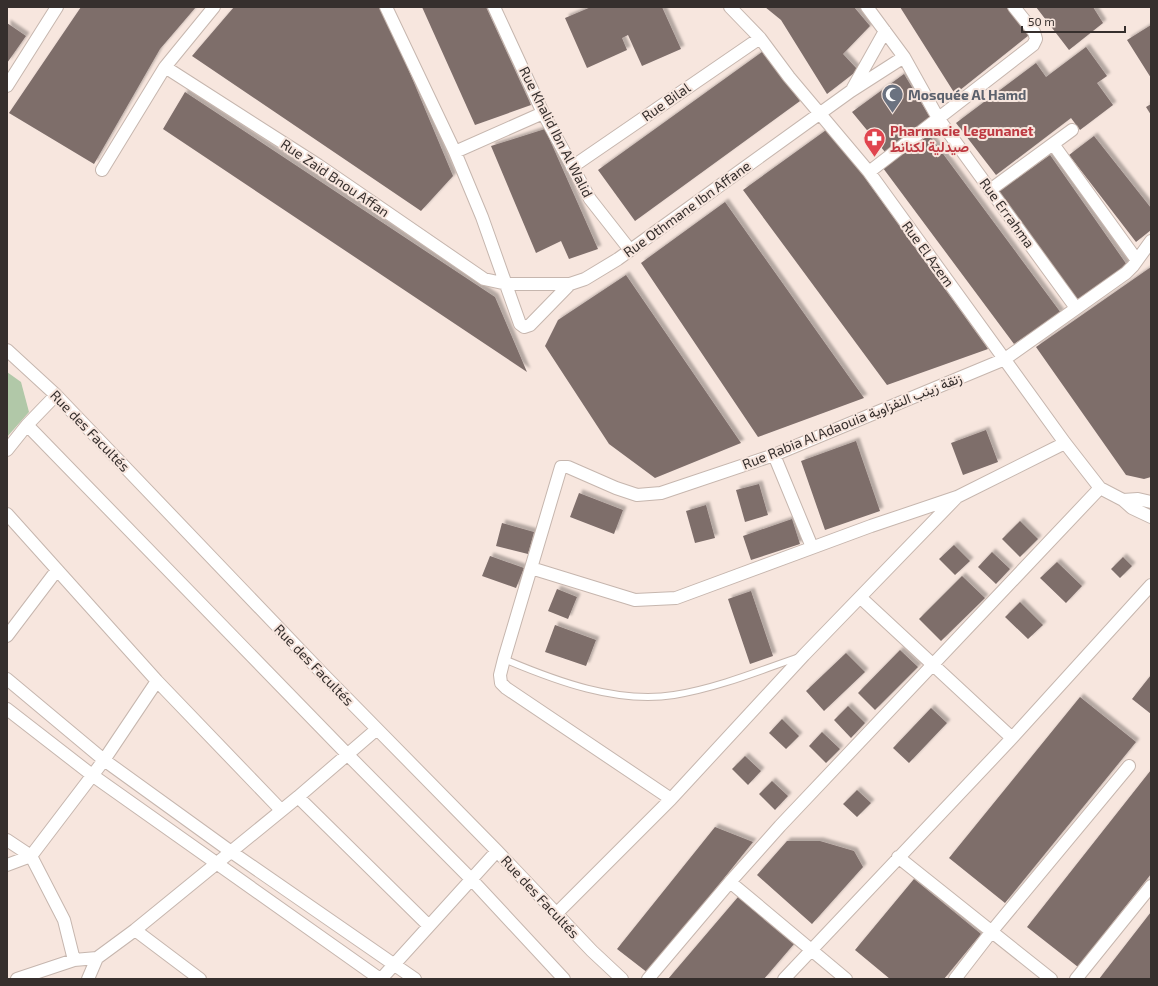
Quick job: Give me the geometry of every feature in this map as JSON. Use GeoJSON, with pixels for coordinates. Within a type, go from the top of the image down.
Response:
{"type":"FeatureCollection","features":[{"type":"Feature","properties":{"kind":"street"},"geometry":{"type":"LineString","coordinates":[[7,86],[57,7]]}},
{"type":"Feature","properties":{"kind":"street"},"geometry":{"type":"LineString","coordinates":[[102,170],[165,67],[214,7]]}},
{"type":"Feature","properties":{"kind":"street"},"geometry":{"type":"LineString","coordinates":[[386,7],[455,152],[507,284],[515,313],[520,324],[524,326],[530,325],[570,284]]}},
{"type":"Feature","properties":{"kind":"street","name":"Rue Khalid Ibn Al Walid"},"geometry":{"type":"LineString","coordinates":[[494,7],[543,113],[572,167],[590,199],[630,250]]}},
{"type":"Feature","properties":{"kind":"street","name":"Rue El Azem"},"geometry":{"type":"LineString","coordinates":[[730,7],[760,38],[789,77],[821,113],[869,172],[1065,443],[1100,488],[1123,500],[1132,508],[1151,517]]}},
{"type":"Feature","properties":{"kind":"street","name":"Rue Errahma"},"geometry":{"type":"LineString","coordinates":[[867,7],[904,57],[938,118],[1076,308]]}},
{"type":"Feature","properties":{"kind":"street"},"geometry":{"type":"LineString","coordinates":[[869,172],[1033,45],[1036,39],[1034,32],[1014,7]]}},
{"type":"Feature","properties":{"kind":"street","name":"Rue Othmane Ibn Affane"},"geometry":{"type":"LineString","coordinates":[[851,91],[885,31]]}},
{"type":"Feature","properties":{"kind":"street","name":"Rue Bilal"},"geometry":{"type":"LineString","coordinates":[[572,167],[760,38]]}},
{"type":"Feature","properties":{"kind":"street","name":"Rue Othmane Ibn Affane"},"geometry":{"type":"LineString","coordinates":[[507,284],[570,284],[585,279],[630,250],[851,91],[904,57]]}},
{"type":"Feature","properties":{"kind":"street","name":"Rue Zaid Bnou Affan"},"geometry":{"type":"LineString","coordinates":[[165,67],[318,165],[466,268],[484,279],[507,284]]}},
{"type":"Feature","properties":{"kind":"street"},"geometry":{"type":"LineString","coordinates":[[455,152],[543,113]]}},
{"type":"Feature","properties":{"kind":"street"},"geometry":{"type":"LineString","coordinates":[[990,190],[1072,130]]}},
{"type":"Feature","properties":{"kind":"street"},"geometry":{"type":"LineString","coordinates":[[1053,144],[1136,259]]}},
{"type":"Feature","properties":{"kind":"street","name":"Rue Rabia Al Adaouia زنقة زينب النفزاوية"},"geometry":{"type":"LineString","coordinates":[[532,568],[561,467],[568,467],[616,488],[637,495],[661,493],[774,455],[1005,359],[1126,273],[1133,266],[1136,259],[1151,241]]}},
{"type":"Feature","properties":{"kind":"street","name":"Rue des Facultés"},"geometry":{"type":"LineString","coordinates":[[7,350],[56,395],[556,914],[622,979]]}},
{"type":"Feature","properties":{"kind":"street"},"geometry":{"type":"LineString","coordinates":[[7,450],[56,395]]}},
{"type":"Feature","properties":{"kind":"street"},"geometry":{"type":"LineString","coordinates":[[27,426],[472,880],[564,979]]}},
{"type":"Feature","properties":{"kind":"street"},"geometry":{"type":"LineString","coordinates":[[671,799],[506,688],[501,683],[500,675],[504,659],[532,568],[635,600],[676,598],[749,573],[812,547],[957,497],[1065,443]]}},
{"type":"Feature","properties":{"kind":"street"},"geometry":{"type":"LineString","coordinates":[[774,455],[812,547]]}},
{"type":"Feature","properties":{"kind":"street"},"geometry":{"type":"LineString","coordinates":[[648,979],[730,882],[780,826],[1100,488]]}},
{"type":"Feature","properties":{"kind":"street"},"geometry":{"type":"LineString","coordinates":[[556,914],[671,799],[804,655],[861,598],[957,497]]}},
{"type":"Feature","properties":{"kind":"street","name":"Rue El Azem"},"geometry":{"type":"LineString","coordinates":[[1123,500],[1138,499],[1151,502]]}},
{"type":"Feature","properties":{"kind":"street"},"geometry":{"type":"LineString","coordinates":[[7,514],[157,681],[281,810]]}},
{"type":"Feature","properties":{"kind":"street"},"geometry":{"type":"LineString","coordinates":[[7,636],[57,570]]}},
{"type":"Feature","properties":{"kind":"street"},"geometry":{"type":"LineString","coordinates":[[784,979],[1012,738],[1151,585]]}},
{"type":"Feature","properties":{"kind":"street"},"geometry":{"type":"LineString","coordinates":[[861,598],[1012,738]]}},
{"type":"Feature","properties":{"kind":"street"},"geometry":{"type":"LineString","coordinates":[[7,679],[104,760],[230,851],[415,979]]}},
{"type":"Feature","properties":{"kind":"street"},"geometry":{"type":"LineString","coordinates":[[7,864],[31,856],[104,760],[157,681]]}},
{"type":"Feature","properties":{"kind":"street"},"geometry":{"type":"LineString","coordinates":[[7,709],[92,775],[381,979],[497,852]]}},
{"type":"Feature","properties":{"kind":"street"},"geometry":{"type":"LineString","coordinates":[[88,979],[97,958],[135,930],[298,797],[377,729]]}},
{"type":"Feature","properties":{"kind":"street"},"geometry":{"type":"LineString","coordinates":[[955,979],[992,931],[1129,766]]}},
{"type":"Feature","properties":{"kind":"street"},"geometry":{"type":"LineString","coordinates":[[298,797],[429,926]]}},
{"type":"Feature","properties":{"kind":"street"},"geometry":{"type":"LineString","coordinates":[[7,840],[31,856],[64,920],[74,960]]}},
{"type":"Feature","properties":{"kind":"street"},"geometry":{"type":"LineString","coordinates":[[898,857],[1051,979]]}},
{"type":"Feature","properties":{"kind":"street"},"geometry":{"type":"LineString","coordinates":[[730,882],[846,979]]}},
{"type":"Feature","properties":{"kind":"street"},"geometry":{"type":"LineString","coordinates":[[1076,979],[1151,886]]}},
{"type":"Feature","properties":{"kind":"street"},"geometry":{"type":"LineString","coordinates":[[135,930],[200,979]]}},
{"type":"Feature","properties":{"kind":"street"},"geometry":{"type":"LineString","coordinates":[[17,979],[74,960],[97,958]]}},
{"type":"Feature","properties":{"kind":"lane"},"geometry":{"type":"LineString","coordinates":[[504,659],[544,676],[584,687],[614,693],[644,696],[674,695],[702,689],[754,673],[804,655]]}},
{"type":"Feature","properties":{"kind":"green space"},"geometry":{"type":"Polygon","coordinates":[[[7,372],[21,382],[29,412],[7,437],[7,372]]]}},
{"type":"Feature","properties":{"kind":"building"},"geometry":{"type":"Polygon","coordinates":[[[81,7],[196,7],[160,49],[94,164],[9,113],[81,7]]]}},
{"type":"Feature","properties":{"kind":"building"},"geometry":{"type":"Polygon","coordinates":[[[234,7],[379,7],[399,47],[453,176],[421,211],[192,56],[234,7]]]}},
{"type":"Feature","properties":{"kind":"building"},"geometry":{"type":"Polygon","coordinates":[[[422,7],[486,7],[531,105],[475,125],[422,7]]]}},
{"type":"Feature","properties":{"kind":"building"},"geometry":{"type":"Polygon","coordinates":[[[591,7],[662,7],[681,49],[642,66],[628,35],[622,38],[627,50],[587,68],[565,18],[591,7]]]}},
{"type":"Feature","properties":{"kind":"building"},"geometry":{"type":"Polygon","coordinates":[[[765,7],[854,7],[870,26],[843,54],[858,70],[827,94],[781,20],[765,7]]]}},
{"type":"Feature","properties":{"kind":"building"},"geometry":{"type":"Polygon","coordinates":[[[900,7],[1006,7],[1029,35],[955,94],[900,7]]]}},
{"type":"Feature","properties":{"kind":"building"},"geometry":{"type":"Polygon","coordinates":[[[1036,7],[1093,7],[1103,23],[1069,50],[1036,7]]]}},
{"type":"Feature","properties":{"kind":"building"},"geometry":{"type":"Polygon","coordinates":[[[7,23],[26,36],[7,63],[7,23]]]}},
{"type":"Feature","properties":{"kind":"building"},"geometry":{"type":"Polygon","coordinates":[[[1151,25],[1151,78],[1127,40],[1151,25]]]}},
{"type":"Feature","properties":{"kind":"building"},"geometry":{"type":"Polygon","coordinates":[[[1086,47],[1107,76],[1097,83],[1113,105],[1080,130],[1071,118],[996,175],[956,123],[1036,63],[1046,77],[1086,47]]]}},
{"type":"Feature","properties":{"kind":"building"},"geometry":{"type":"Polygon","coordinates":[[[762,52],[800,101],[635,221],[598,170],[762,52]]]}},
{"type":"Feature","properties":{"kind":"building","name":"Mosquée Al Hamd"},"geometry":{"type":"Polygon","coordinates":[[[904,74],[931,119],[885,152],[852,112],[904,74]]]}},
{"type":"Feature","properties":{"kind":"building"},"geometry":{"type":"Polygon","coordinates":[[[185,92],[495,297],[527,372],[163,129],[185,92]]]}},
{"type":"Feature","properties":{"kind":"building"},"geometry":{"type":"Polygon","coordinates":[[[1151,104],[1151,115],[1146,107],[1151,104]]]}},
{"type":"Feature","properties":{"kind":"building"},"geometry":{"type":"Polygon","coordinates":[[[829,128],[988,349],[887,385],[743,190],[829,128]]]}},
{"type":"Feature","properties":{"kind":"building"},"geometry":{"type":"Polygon","coordinates":[[[545,129],[598,249],[569,259],[561,241],[536,253],[491,146],[545,129]]]}},
{"type":"Feature","properties":{"kind":"building"},"geometry":{"type":"Polygon","coordinates":[[[929,135],[1061,313],[1014,344],[883,168],[929,135]]]}},
{"type":"Feature","properties":{"kind":"building"},"geometry":{"type":"Polygon","coordinates":[[[1094,136],[1151,208],[1151,230],[1136,242],[1069,155],[1094,136]]]}},
{"type":"Feature","properties":{"kind":"building"},"geometry":{"type":"Polygon","coordinates":[[[1050,155],[1127,265],[1074,302],[998,192],[1050,155]]]}},
{"type":"Feature","properties":{"kind":"building"},"geometry":{"type":"Polygon","coordinates":[[[725,202],[864,398],[758,437],[641,263],[725,202]]]}},
{"type":"Feature","properties":{"kind":"building"},"geometry":{"type":"Polygon","coordinates":[[[1151,267],[1151,477],[1144,479],[1126,475],[1036,347],[1151,267]]]}},
{"type":"Feature","properties":{"kind":"building"},"geometry":{"type":"Polygon","coordinates":[[[626,275],[741,443],[655,478],[609,444],[545,346],[558,320],[626,275]]]}},
{"type":"Feature","properties":{"kind":"building"},"geometry":{"type":"Polygon","coordinates":[[[986,430],[998,462],[963,475],[951,443],[986,430]]]}},
{"type":"Feature","properties":{"kind":"building"},"geometry":{"type":"Polygon","coordinates":[[[856,441],[880,511],[825,530],[801,461],[856,441]]]}},
{"type":"Feature","properties":{"kind":"building"},"geometry":{"type":"Polygon","coordinates":[[[759,484],[768,515],[745,522],[736,490],[759,484]]]}},
{"type":"Feature","properties":{"kind":"building"},"geometry":{"type":"Polygon","coordinates":[[[579,493],[623,510],[614,534],[570,517],[579,493]]]}},
{"type":"Feature","properties":{"kind":"building"},"geometry":{"type":"Polygon","coordinates":[[[706,505],[715,538],[695,543],[686,511],[706,505]]]}},
{"type":"Feature","properties":{"kind":"building"},"geometry":{"type":"Polygon","coordinates":[[[792,519],[800,544],[751,560],[743,536],[792,519]]]}},
{"type":"Feature","properties":{"kind":"building"},"geometry":{"type":"Polygon","coordinates":[[[1020,521],[1038,539],[1020,557],[1002,539],[1020,521]]]}},
{"type":"Feature","properties":{"kind":"building"},"geometry":{"type":"Polygon","coordinates":[[[502,523],[534,532],[528,554],[496,546],[502,523]]]}},
{"type":"Feature","properties":{"kind":"building"},"geometry":{"type":"Polygon","coordinates":[[[954,545],[970,561],[955,575],[939,559],[954,545]]]}},
{"type":"Feature","properties":{"kind":"building"},"geometry":{"type":"Polygon","coordinates":[[[992,552],[1010,569],[996,584],[978,567],[992,552]]]}},
{"type":"Feature","properties":{"kind":"building"},"geometry":{"type":"Polygon","coordinates":[[[490,556],[524,568],[516,588],[482,576],[490,556]]]}},
{"type":"Feature","properties":{"kind":"building"},"geometry":{"type":"Polygon","coordinates":[[[1123,557],[1132,566],[1120,578],[1111,569],[1123,557]]]}},
{"type":"Feature","properties":{"kind":"building"},"geometry":{"type":"Polygon","coordinates":[[[1057,562],[1082,586],[1066,603],[1040,578],[1057,562]]]}},
{"type":"Feature","properties":{"kind":"building"},"geometry":{"type":"Polygon","coordinates":[[[962,576],[985,598],[941,641],[919,619],[962,576]]]}},
{"type":"Feature","properties":{"kind":"building"},"geometry":{"type":"Polygon","coordinates":[[[557,589],[577,597],[568,619],[548,611],[557,589]]]}},
{"type":"Feature","properties":{"kind":"building"},"geometry":{"type":"Polygon","coordinates":[[[751,591],[773,656],[750,664],[728,599],[751,591]]]}},
{"type":"Feature","properties":{"kind":"building"},"geometry":{"type":"Polygon","coordinates":[[[1020,602],[1043,625],[1028,639],[1005,617],[1020,602]]]}},
{"type":"Feature","properties":{"kind":"building"},"geometry":{"type":"Polygon","coordinates":[[[555,625],[596,640],[586,666],[545,652],[555,625]]]}},
{"type":"Feature","properties":{"kind":"building"},"geometry":{"type":"Polygon","coordinates":[[[900,650],[918,667],[875,710],[858,693],[900,650]]]}},
{"type":"Feature","properties":{"kind":"building"},"geometry":{"type":"Polygon","coordinates":[[[846,653],[865,672],[824,711],[806,691],[846,653]]]}},
{"type":"Feature","properties":{"kind":"building"},"geometry":{"type":"Polygon","coordinates":[[[1151,675],[1151,714],[1132,699],[1151,675]]]}},
{"type":"Feature","properties":{"kind":"building"},"geometry":{"type":"Polygon","coordinates":[[[1080,697],[1136,742],[1005,903],[949,858],[1080,697]]]}},
{"type":"Feature","properties":{"kind":"building"},"geometry":{"type":"Polygon","coordinates":[[[848,706],[865,723],[851,738],[834,720],[848,706]]]}},
{"type":"Feature","properties":{"kind":"building"},"geometry":{"type":"Polygon","coordinates":[[[931,708],[947,723],[909,763],[893,748],[931,708]]]}},
{"type":"Feature","properties":{"kind":"building"},"geometry":{"type":"Polygon","coordinates":[[[782,719],[799,736],[786,749],[769,733],[782,719]]]}},
{"type":"Feature","properties":{"kind":"building"},"geometry":{"type":"Polygon","coordinates":[[[822,732],[840,749],[826,763],[809,746],[822,732]]]}},
{"type":"Feature","properties":{"kind":"building"},"geometry":{"type":"Polygon","coordinates":[[[745,756],[761,771],[748,785],[732,769],[745,756]]]}},
{"type":"Feature","properties":{"kind":"building"},"geometry":{"type":"Polygon","coordinates":[[[1151,770],[1151,874],[1078,967],[1027,927],[1151,770]]]}},
{"type":"Feature","properties":{"kind":"building"},"geometry":{"type":"Polygon","coordinates":[[[772,781],[788,796],[775,810],[759,794],[772,781]]]}},
{"type":"Feature","properties":{"kind":"building"},"geometry":{"type":"Polygon","coordinates":[[[857,790],[871,803],[857,817],[843,804],[857,790]]]}},
{"type":"Feature","properties":{"kind":"building"},"geometry":{"type":"Polygon","coordinates":[[[715,827],[753,842],[648,973],[617,949],[715,827]]]}},
{"type":"Feature","properties":{"kind":"building"},"geometry":{"type":"Polygon","coordinates":[[[787,841],[820,841],[854,851],[863,867],[812,924],[757,875],[787,841]]]}},
{"type":"Feature","properties":{"kind":"building"},"geometry":{"type":"Polygon","coordinates":[[[914,879],[981,934],[944,979],[890,979],[855,950],[914,879]]]}},
{"type":"Feature","properties":{"kind":"building"},"geometry":{"type":"Polygon","coordinates":[[[738,897],[794,944],[764,979],[668,979],[738,897]]]}},
{"type":"Feature","properties":{"kind":"building"},"geometry":{"type":"Polygon","coordinates":[[[1151,912],[1151,979],[1099,979],[1151,912]]]}},
{"type":"Feature","properties":{"kind":"place","name":"Mosquée Al Hamd"},"geometry":{"type":"Point","coordinates":[892,114]}},
{"type":"Feature","properties":{"kind":"place","name":"Pharmacie Legunanet صيدلية لكنانط"},"geometry":{"type":"Point","coordinates":[874,158]}}]}
